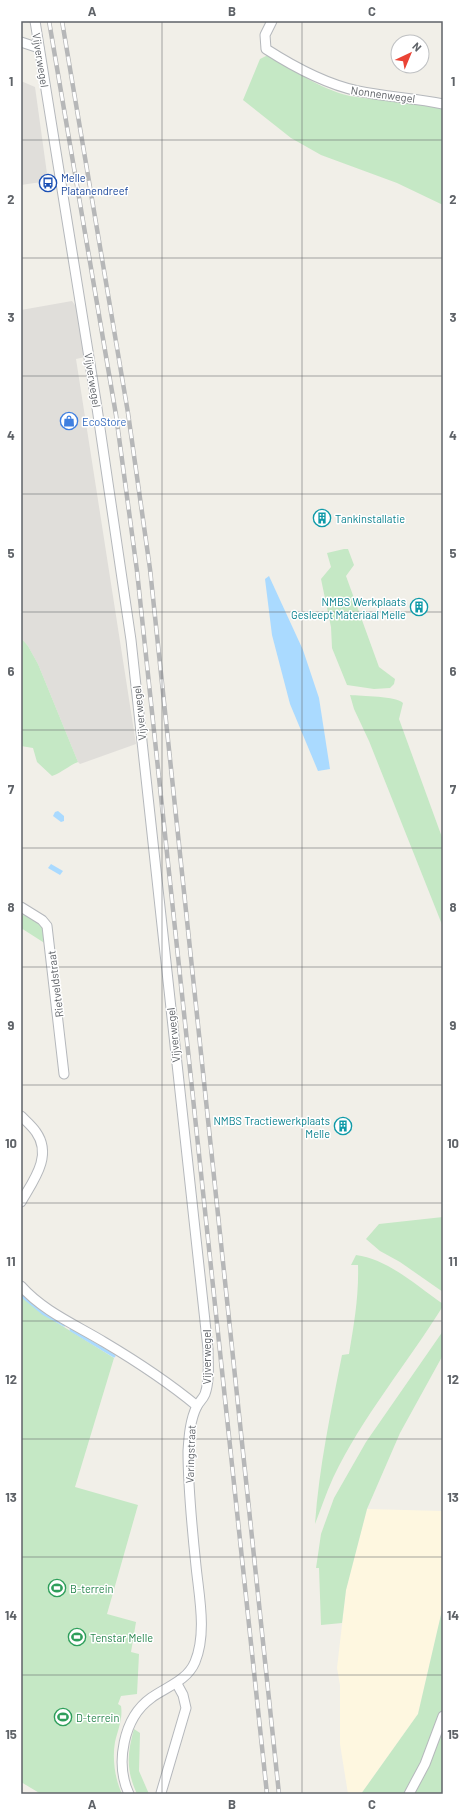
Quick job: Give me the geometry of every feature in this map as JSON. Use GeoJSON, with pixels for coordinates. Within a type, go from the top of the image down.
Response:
{"type":"FeatureCollection","features":[{"type":"Feature","properties":{"kind":"street","name":"Vijverwegel"},"geometry":{"type":"LineString","coordinates":[[35,21],[97,409],[131,640],[208,1349],[208,1377],[205,1395],[197,1406]]}},
{"type":"Feature","properties":{"kind":"street","name":"Nonnenwegel"},"geometry":{"type":"LineString","coordinates":[[272,21],[265,34],[266,48],[283,60],[314,76],[356,91],[422,99],[443,104]]}},
{"type":"Feature","properties":{"kind":"street"},"geometry":{"type":"LineString","coordinates":[[21,42],[39,48]]}},
{"type":"Feature","properties":{"kind":"street","name":"Rietveldstraat"},"geometry":{"type":"LineString","coordinates":[[21,907],[42,920],[47,926],[64,1074]]}},
{"type":"Feature","properties":{"kind":"street"},"geometry":{"type":"LineString","coordinates":[[21,1116],[36,1133],[43,1149],[37,1175],[21,1202]]}},
{"type":"Feature","properties":{"kind":"street"},"geometry":{"type":"LineString","coordinates":[[21,1286],[42,1305],[121,1352],[157,1376],[197,1406]]}},
{"type":"Feature","properties":{"kind":"street","name":"Varingstraat"},"geometry":{"type":"LineString","coordinates":[[129,1794],[122,1774],[122,1756],[126,1734],[131,1723],[147,1701],[176,1684],[194,1664],[198,1654],[201,1632],[200,1604],[189,1484],[191,1420],[197,1406]]}},
{"type":"Feature","properties":{"kind":"street"},"geometry":{"type":"LineString","coordinates":[[161,1793],[186,1708],[183,1695],[176,1684]]}},
{"type":"Feature","properties":{"kind":"street"},"geometry":{"type":"LineString","coordinates":[[409,1794],[425,1764],[443,1716]]}},
{"type":"Feature","properties":{"kind":"shaded area"},"geometry":{"type":"Polygon","coordinates":[[[21,81],[35,87],[48,181],[21,185],[21,81]]]}},
{"type":"Feature","properties":{"kind":"shaded area"},"geometry":{"type":"Polygon","coordinates":[[[72,301],[77,308],[85,357],[76,359],[136,744],[80,764],[38,664],[28,646],[21,638],[21,310],[72,301]]]}},
{"type":"Feature","properties":{"kind":"shaded area"},"geometry":{"type":"Polygon","coordinates":[[[367,1509],[443,1511],[443,1606],[418,1714],[361,1794],[348,1794],[340,1744],[340,1685],[337,1668],[346,1590],[367,1509]]]}},
{"type":"Feature","properties":{"kind":"green space"},"geometry":{"type":"Polygon","coordinates":[[[268,55],[299,74],[333,91],[367,99],[422,103],[443,108],[443,205],[397,183],[321,155],[291,138],[243,100],[260,59],[268,55]]]}},
{"type":"Feature","properties":{"kind":"green space"},"geometry":{"type":"Polygon","coordinates":[[[348,549],[354,565],[346,576],[379,667],[395,679],[394,684],[390,688],[374,689],[347,685],[332,648],[331,627],[321,579],[331,567],[327,553],[348,549]]]}},
{"type":"Feature","properties":{"kind":"green space"},"geometry":{"type":"Polygon","coordinates":[[[21,638],[28,646],[38,664],[78,762],[52,776],[37,762],[33,748],[21,746],[21,638]]]}},
{"type":"Feature","properties":{"kind":"green space"},"geometry":{"type":"Polygon","coordinates":[[[350,695],[394,699],[403,703],[399,719],[443,840],[443,927],[369,741],[354,709],[350,695]]]}},
{"type":"Feature","properties":{"kind":"green space"},"geometry":{"type":"Polygon","coordinates":[[[21,915],[34,919],[42,925],[45,931],[46,944],[21,928],[21,915]]]}},
{"type":"Feature","properties":{"kind":"green space"},"geometry":{"type":"Polygon","coordinates":[[[443,1217],[443,1292],[400,1262],[380,1251],[366,1239],[379,1224],[443,1217]]]}},
{"type":"Feature","properties":{"kind":"green space"},"geometry":{"type":"Polygon","coordinates":[[[356,1255],[379,1262],[402,1274],[443,1304],[443,1306],[357,1434],[333,1478],[315,1524],[322,1460],[342,1355],[349,1354],[353,1332],[357,1299],[358,1265],[351,1265],[356,1255]]]}},
{"type":"Feature","properties":{"kind":"green space","name":"Tenstar Melle"},"geometry":{"type":"Polygon","coordinates":[[[21,1296],[43,1314],[114,1358],[75,1487],[138,1505],[107,1614],[136,1622],[131,1652],[139,1654],[137,1694],[121,1696],[118,1704],[121,1706],[121,1715],[114,1748],[114,1762],[116,1775],[122,1794],[41,1794],[21,1782],[21,1296]]]}},
{"type":"Feature","properties":{"kind":"green space"},"geometry":{"type":"Polygon","coordinates":[[[443,1331],[443,1355],[400,1433],[367,1509],[346,1590],[342,1623],[321,1625],[319,1568],[316,1568],[321,1534],[334,1498],[366,1442],[443,1331]]]}},
{"type":"Feature","properties":{"kind":"green space"},"geometry":{"type":"Polygon","coordinates":[[[443,1606],[443,1794],[361,1794],[418,1714],[443,1606]]]}},
{"type":"Feature","properties":{"kind":"green space"},"geometry":{"type":"Polygon","coordinates":[[[134,1729],[140,1733],[139,1771],[149,1794],[137,1794],[129,1769],[130,1746],[134,1729]]]}},
{"type":"Feature","properties":{"kind":"water"},"geometry":{"type":"Polygon","coordinates":[[[269,576],[303,650],[319,698],[330,769],[318,771],[290,704],[272,635],[265,579],[269,576]]]}},
{"type":"Feature","properties":{"kind":"water"},"geometry":{"type":"Polygon","coordinates":[[[58,811],[64,816],[64,821],[61,822],[53,816],[55,812],[58,811]]]}},
{"type":"Feature","properties":{"kind":"water"},"geometry":{"type":"Polygon","coordinates":[[[51,864],[63,871],[60,875],[48,868],[51,864]]]}},
{"type":"Feature","properties":{"kind":"waterway"},"geometry":{"type":"LineString","coordinates":[[21,1295],[44,1314],[64,1325]]}},
{"type":"Feature","properties":{"kind":"waterway"},"geometry":{"type":"LineString","coordinates":[[71,1330],[114,1356]]}},
{"type":"Feature","properties":{"kind":"railway"},"geometry":{"type":"LineString","coordinates":[[49,21],[116,415],[137,571],[267,1794]]}},
{"type":"Feature","properties":{"kind":"railway"},"geometry":{"type":"LineString","coordinates":[[62,21],[128,413],[150,569],[279,1794]]}},
{"type":"Feature","properties":{"kind":"place","name":"Melle Platanendreef"},"geometry":{"type":"Point","coordinates":[48,183]}},
{"type":"Feature","properties":{"kind":"place","name":"EcoStore"},"geometry":{"type":"Point","coordinates":[69,421]}},
{"type":"Feature","properties":{"kind":"place","name":"Tankinstallatie"},"geometry":{"type":"Point","coordinates":[322,518]}},
{"type":"Feature","properties":{"kind":"place","name":"NMBS Werkplaats Gesleept Materiaal Melle"},"geometry":{"type":"Point","coordinates":[419,607]}},
{"type":"Feature","properties":{"kind":"place","name":"NMBS Tractiewerkplaats Melle"},"geometry":{"type":"Point","coordinates":[343,1126]}},
{"type":"Feature","properties":{"kind":"place","name":"B-terrein"},"geometry":{"type":"Point","coordinates":[57,1588]}},
{"type":"Feature","properties":{"kind":"place","name":"Tenstar Melle"},"geometry":{"type":"Point","coordinates":[77,1637]}},
{"type":"Feature","properties":{"kind":"place","name":"D-terrein"},"geometry":{"type":"Point","coordinates":[63,1717]}}]}
